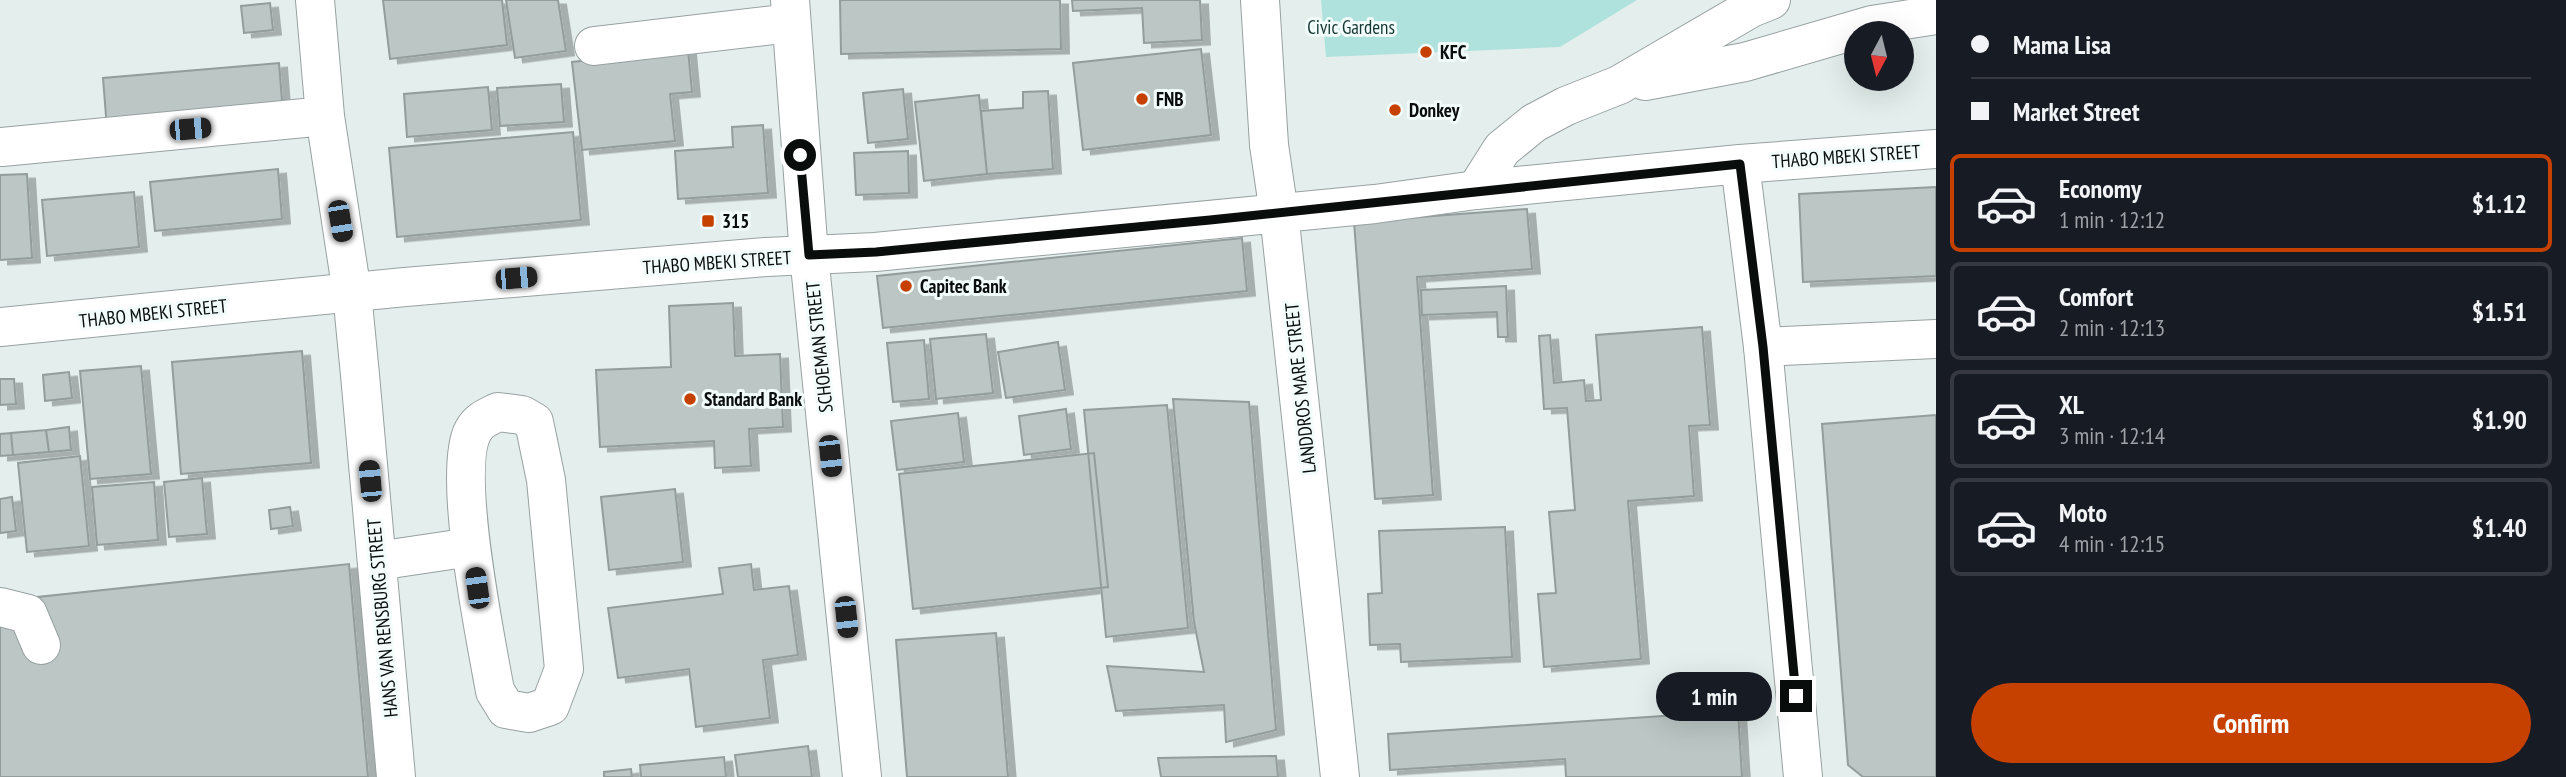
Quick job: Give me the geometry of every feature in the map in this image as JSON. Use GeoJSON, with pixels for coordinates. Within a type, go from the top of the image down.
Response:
{"type":"FeatureCollection","features":[{"type":"Feature","properties":{"kind":"main road","name":"HANS VAN RENSBURG STREET"},"geometry":{"type":"LineString","coordinates":[[315,0],[325,116],[352,293],[396,777]]}},
{"type":"Feature","properties":{"kind":"main road","name":"LANDDROS MARE STREET"},"geometry":{"type":"LineString","coordinates":[[1259,0],[1269,145],[1279,213],[1340,777]]}},
{"type":"Feature","properties":{"kind":"main road"},"geometry":{"type":"LineString","coordinates":[[1476,190],[1502,149],[1534,123],[1566,106],[1619,85],[1751,8],[1771,0]]}},
{"type":"Feature","properties":{"kind":"main road"},"geometry":{"type":"LineString","coordinates":[[594,46],[790,12]]}},
{"type":"Feature","properties":{"kind":"main road","name":"SCHOEMAN STREET"},"geometry":{"type":"LineString","coordinates":[[790,12],[809,255],[862,777]]}},
{"type":"Feature","properties":{"kind":"main road"},"geometry":{"type":"LineString","coordinates":[[1619,85],[1745,62],[1871,25],[1936,15]]}},
{"type":"Feature","properties":{"kind":"main road"},"geometry":{"type":"LineString","coordinates":[[2,147],[325,116]]}},
{"type":"Feature","properties":{"kind":"main road","name":"THABO MBEKI STREET"},"geometry":{"type":"LineString","coordinates":[[0,327],[352,293],[809,255],[876,252],[1740,164],[1936,149]]}},
{"type":"Feature","properties":{"kind":"main road"},"geometry":{"type":"LineString","coordinates":[[1740,164],[1763,347],[1803,777]]}},
{"type":"Feature","properties":{"kind":"main road"},"geometry":{"type":"LineString","coordinates":[[1763,347],[1936,339]]}},
{"type":"Feature","properties":{"kind":"main road"},"geometry":{"type":"LineString","coordinates":[[498,412],[522,415],[534,422],[540,444],[564,669],[551,706],[542,711],[506,709],[495,691],[471,547],[467,465],[472,432],[480,421],[498,412]]}},
{"type":"Feature","properties":{"kind":"main road"},"geometry":{"type":"LineString","coordinates":[[377,561],[471,547]]}},
{"type":"Feature","properties":{"kind":"main road"},"geometry":{"type":"LineString","coordinates":[[0,607],[28,614],[41,645]]}},
{"type":"Feature","properties":{"kind":"green space","name":"Civic Gardens"},"geometry":{"type":"Polygon","coordinates":[[[1321,0],[1637,0],[1560,47],[1326,57],[1321,0]]]}},
{"type":"Feature","properties":{"kind":"building"},"geometry":{"type":"Polygon","coordinates":[[[383,0],[502,0],[507,45],[390,59],[383,0]]]}},
{"type":"Feature","properties":{"kind":"building"},"geometry":{"type":"Polygon","coordinates":[[[506,0],[558,0],[566,51],[515,58],[506,0]]]}},
{"type":"Feature","properties":{"kind":"building"},"geometry":{"type":"Polygon","coordinates":[[[840,0],[1060,0],[1061,49],[841,54],[840,0]]]}},
{"type":"Feature","properties":{"kind":"building"},"geometry":{"type":"Polygon","coordinates":[[[1072,0],[1200,0],[1202,40],[1144,43],[1142,8],[1073,11],[1072,0]]]}},
{"type":"Feature","properties":{"kind":"building"},"geometry":{"type":"Polygon","coordinates":[[[270,3],[273,30],[244,33],[241,6],[270,3]]]}},
{"type":"Feature","properties":{"kind":"building","name":"FNB"},"geometry":{"type":"Polygon","coordinates":[[[1201,49],[1211,135],[1083,150],[1073,63],[1201,49]]]}},
{"type":"Feature","properties":{"kind":"building"},"geometry":{"type":"Polygon","coordinates":[[[688,50],[692,92],[670,94],[675,141],[582,150],[572,62],[688,50]]]}},
{"type":"Feature","properties":{"kind":"building"},"geometry":{"type":"Polygon","coordinates":[[[279,63],[283,113],[107,129],[103,78],[279,63]]]}},
{"type":"Feature","properties":{"kind":"building"},"geometry":{"type":"Polygon","coordinates":[[[561,84],[564,122],[500,126],[497,88],[561,84]]]}},
{"type":"Feature","properties":{"kind":"building"},"geometry":{"type":"Polygon","coordinates":[[[488,87],[492,130],[407,137],[404,94],[488,87]]]}},
{"type":"Feature","properties":{"kind":"building"},"geometry":{"type":"Polygon","coordinates":[[[903,89],[908,139],[868,143],[863,93],[903,89]]]}},
{"type":"Feature","properties":{"kind":"building"},"geometry":{"type":"Polygon","coordinates":[[[1048,91],[1053,169],[987,174],[981,111],[1023,108],[1023,92],[1048,91]]]}},
{"type":"Feature","properties":{"kind":"building"},"geometry":{"type":"Polygon","coordinates":[[[979,95],[987,174],[924,181],[915,102],[979,95]]]}},
{"type":"Feature","properties":{"kind":"building"},"geometry":{"type":"Polygon","coordinates":[[[763,125],[768,193],[678,199],[675,151],[733,147],[732,127],[763,125]]]}},
{"type":"Feature","properties":{"kind":"building"},"geometry":{"type":"Polygon","coordinates":[[[573,132],[581,220],[397,237],[389,148],[573,132]]]}},
{"type":"Feature","properties":{"kind":"building"},"geometry":{"type":"Polygon","coordinates":[[[908,151],[909,193],[856,195],[854,153],[908,151]]]}},
{"type":"Feature","properties":{"kind":"building"},"geometry":{"type":"Polygon","coordinates":[[[278,169],[282,219],[155,231],[150,182],[278,169]]]}},
{"type":"Feature","properties":{"kind":"building"},"geometry":{"type":"Polygon","coordinates":[[[27,174],[32,258],[0,260],[0,175],[27,174]]]}},
{"type":"Feature","properties":{"kind":"building"},"geometry":{"type":"Polygon","coordinates":[[[1936,187],[1936,276],[1803,282],[1799,194],[1936,187]]]}},
{"type":"Feature","properties":{"kind":"building"},"geometry":{"type":"Polygon","coordinates":[[[134,192],[139,247],[47,256],[42,200],[134,192]]]}},
{"type":"Feature","properties":{"kind":"building"},"geometry":{"type":"Polygon","coordinates":[[[1527,209],[1532,269],[1417,277],[1433,495],[1375,499],[1354,222],[1527,209]]]}},
{"type":"Feature","properties":{"kind":"building"},"geometry":{"type":"Polygon","coordinates":[[[1242,238],[1247,291],[883,328],[877,276],[1242,238]]]}},
{"type":"Feature","properties":{"kind":"building"},"geometry":{"type":"Polygon","coordinates":[[[1506,286],[1508,337],[1498,337],[1497,312],[1422,315],[1421,290],[1506,286]]]}},
{"type":"Feature","properties":{"kind":"building","name":"Standard Bank"},"geometry":{"type":"Polygon","coordinates":[[[733,303],[735,356],[780,354],[783,427],[749,429],[751,466],[715,468],[714,441],[600,447],[596,370],[671,367],[669,306],[733,303]]]}},
{"type":"Feature","properties":{"kind":"building"},"geometry":{"type":"Polygon","coordinates":[[[1702,327],[1710,425],[1689,426],[1694,496],[1628,501],[1641,659],[1544,667],[1538,594],[1556,593],[1549,512],[1575,510],[1567,408],[1544,409],[1539,336],[1550,335],[1554,383],[1584,380],[1586,401],[1601,400],[1596,335],[1702,327]]]}},
{"type":"Feature","properties":{"kind":"building"},"geometry":{"type":"Polygon","coordinates":[[[986,334],[993,393],[936,399],[930,339],[986,334]]]}},
{"type":"Feature","properties":{"kind":"building"},"geometry":{"type":"Polygon","coordinates":[[[924,340],[929,399],[893,402],[887,343],[924,340]]]}},
{"type":"Feature","properties":{"kind":"building"},"geometry":{"type":"Polygon","coordinates":[[[1058,342],[1065,390],[1006,398],[998,352],[1058,342]]]}},
{"type":"Feature","properties":{"kind":"building"},"geometry":{"type":"Polygon","coordinates":[[[302,351],[311,463],[181,474],[172,362],[302,351]]]}},
{"type":"Feature","properties":{"kind":"building"},"geometry":{"type":"Polygon","coordinates":[[[141,366],[151,474],[90,479],[80,371],[141,366]]]}},
{"type":"Feature","properties":{"kind":"building"},"geometry":{"type":"Polygon","coordinates":[[[69,372],[72,398],[45,401],[43,375],[69,372]]]}},
{"type":"Feature","properties":{"kind":"building"},"geometry":{"type":"Polygon","coordinates":[[[0,379],[14,379],[16,404],[0,405],[0,379]]]}},
{"type":"Feature","properties":{"kind":"building"},"geometry":{"type":"Polygon","coordinates":[[[1173,399],[1249,402],[1276,730],[1226,742],[1224,705],[1116,711],[1107,666],[1204,672],[1194,622],[1173,399]]]}},
{"type":"Feature","properties":{"kind":"building"},"geometry":{"type":"Polygon","coordinates":[[[1167,405],[1188,628],[1106,637],[1084,410],[1167,405]]]}},
{"type":"Feature","properties":{"kind":"building"},"geometry":{"type":"Polygon","coordinates":[[[1066,409],[1071,449],[1024,455],[1019,416],[1066,409]]]}},
{"type":"Feature","properties":{"kind":"building"},"geometry":{"type":"Polygon","coordinates":[[[958,413],[964,462],[897,470],[891,421],[958,413]]]}},
{"type":"Feature","properties":{"kind":"building"},"geometry":{"type":"Polygon","coordinates":[[[1936,415],[1936,777],[1863,777],[1848,765],[1822,424],[1936,415]]]}},
{"type":"Feature","properties":{"kind":"building"},"geometry":{"type":"Polygon","coordinates":[[[69,427],[71,450],[49,452],[46,430],[69,427]]]}},
{"type":"Feature","properties":{"kind":"building"},"geometry":{"type":"Polygon","coordinates":[[[46,430],[49,452],[13,455],[11,433],[46,430]]]}},
{"type":"Feature","properties":{"kind":"building"},"geometry":{"type":"Polygon","coordinates":[[[11,433],[13,455],[0,456],[0,434],[11,433]]]}},
{"type":"Feature","properties":{"kind":"building"},"geometry":{"type":"Polygon","coordinates":[[[1094,453],[1108,587],[913,609],[899,474],[1094,453]]]}},
{"type":"Feature","properties":{"kind":"building"},"geometry":{"type":"Polygon","coordinates":[[[80,456],[89,546],[27,552],[18,463],[80,456]]]}},
{"type":"Feature","properties":{"kind":"building"},"geometry":{"type":"Polygon","coordinates":[[[202,478],[207,534],[169,537],[164,482],[202,478]]]}},
{"type":"Feature","properties":{"kind":"building"},"geometry":{"type":"Polygon","coordinates":[[[154,482],[158,540],[97,545],[92,487],[154,482]]]}},
{"type":"Feature","properties":{"kind":"building"},"geometry":{"type":"Polygon","coordinates":[[[675,489],[683,562],[609,570],[601,497],[675,489]]]}},
{"type":"Feature","properties":{"kind":"building"},"geometry":{"type":"Polygon","coordinates":[[[12,497],[16,531],[0,533],[0,499],[12,497]]]}},
{"type":"Feature","properties":{"kind":"building"},"geometry":{"type":"Polygon","coordinates":[[[290,507],[293,526],[271,529],[269,510],[290,507]]]}},
{"type":"Feature","properties":{"kind":"building"},"geometry":{"type":"Polygon","coordinates":[[[1505,527],[1512,657],[1401,662],[1400,644],[1370,645],[1368,594],[1382,593],[1379,531],[1505,527]]]}},
{"type":"Feature","properties":{"kind":"building"},"geometry":{"type":"Polygon","coordinates":[[[349,564],[368,777],[0,777],[0,601],[349,564]]]}},
{"type":"Feature","properties":{"kind":"building"},"geometry":{"type":"Polygon","coordinates":[[[751,564],[754,590],[789,586],[798,655],[763,660],[770,718],[696,727],[689,669],[618,678],[608,608],[723,594],[719,568],[751,564]]]}},
{"type":"Feature","properties":{"kind":"building"},"geometry":{"type":"Polygon","coordinates":[[[996,633],[1008,777],[907,777],[896,640],[996,633]]]}},
{"type":"Feature","properties":{"kind":"building"},"geometry":{"type":"Polygon","coordinates":[[[1738,711],[1742,777],[1566,777],[1565,759],[1390,770],[1388,734],[1738,711]]]}},
{"type":"Feature","properties":{"kind":"building"},"geometry":{"type":"Polygon","coordinates":[[[808,746],[812,777],[738,777],[735,755],[808,746]]]}},
{"type":"Feature","properties":{"kind":"building"},"geometry":{"type":"Polygon","coordinates":[[[1276,756],[1278,777],[1161,777],[1158,758],[1276,756]]]}},
{"type":"Feature","properties":{"kind":"building"},"geometry":{"type":"Polygon","coordinates":[[[724,757],[726,777],[641,777],[640,765],[724,757]]]}},
{"type":"Feature","properties":{"kind":"building"},"geometry":{"type":"Polygon","coordinates":[[[631,769],[632,777],[604,777],[604,772],[631,769]]]}},
{"type":"Feature","properties":{"kind":"place","name":"KFC"},"geometry":{"type":"Point","coordinates":[1426,52]}},
{"type":"Feature","properties":{"kind":"place","name":"FNB"},"geometry":{"type":"Point","coordinates":[1142,99]}},
{"type":"Feature","properties":{"kind":"place","name":"Donkey"},"geometry":{"type":"Point","coordinates":[1395,110]}},
{"type":"Feature","properties":{"kind":"place","name":"315"},"geometry":{"type":"Point","coordinates":[708,221]}},
{"type":"Feature","properties":{"kind":"place","name":"Capitec Bank"},"geometry":{"type":"Point","coordinates":[906,286]}},
{"type":"Feature","properties":{"kind":"place","name":"Standard Bank"},"geometry":{"type":"Point","coordinates":[690,399]}},
{"type":"Feature","properties":{"kind":"route"},"geometry":{"type":"LineString","coordinates":[[800,155],[809,255],[876,252],[1375,204],[1476,190],[1740,164],[1763,347],[1796,696]]}}]}
